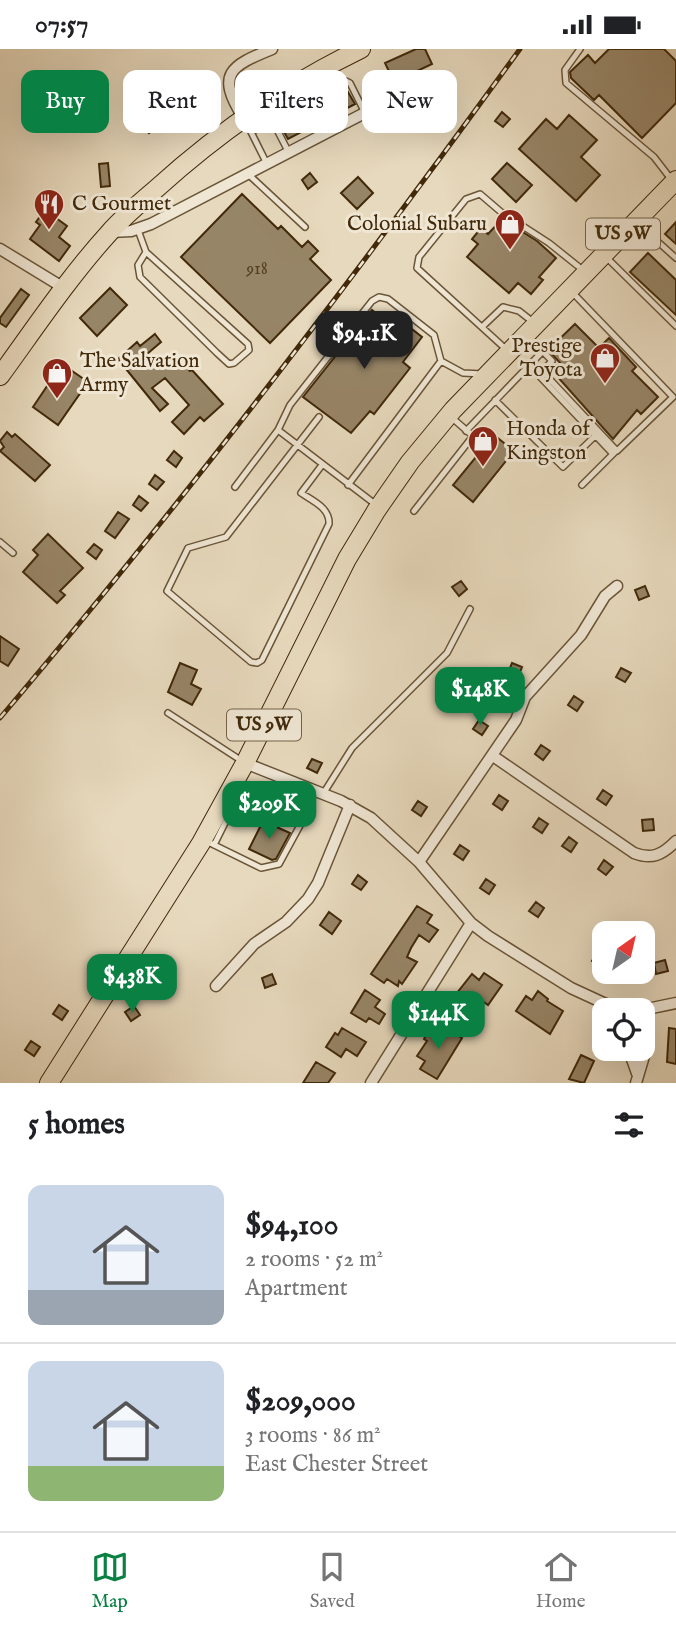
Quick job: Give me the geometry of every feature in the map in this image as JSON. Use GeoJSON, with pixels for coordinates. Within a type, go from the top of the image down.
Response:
{"type":"FeatureCollection","features":[{"type":"Feature","properties":{"kind":"main road"},"geometry":{"type":"LineString","coordinates":[[322,70],[361,49]]}},
{"type":"Feature","properties":{"kind":"main road"},"geometry":{"type":"LineString","coordinates":[[0,376],[64,288],[110,232],[188,160],[235,132]]}},
{"type":"Feature","properties":{"kind":"main road","name":"US 9W"},"geometry":{"type":"LineString","coordinates":[[49,1083],[208,843],[232,796],[244,763],[347,559],[379,506],[448,415],[675,181]]}},
{"type":"Feature","properties":{"kind":"street"},"geometry":{"type":"LineString","coordinates":[[235,70],[242,62],[272,49]]}},
{"type":"Feature","properties":{"kind":"street"},"geometry":{"type":"LineString","coordinates":[[235,70],[231,75],[229,93],[235,104]]}},
{"type":"Feature","properties":{"kind":"street"},"geometry":{"type":"LineString","coordinates":[[110,232],[138,230],[362,115]]}},
{"type":"Feature","properties":{"kind":"street"},"geometry":{"type":"LineString","coordinates":[[0,249],[64,288]]}},
{"type":"Feature","properties":{"kind":"street"},"geometry":{"type":"LineString","coordinates":[[419,862],[493,756],[516,720],[525,697],[581,635],[605,596],[617,586]]}},
{"type":"Feature","properties":{"kind":"street"},"geometry":{"type":"LineString","coordinates":[[493,756],[634,853],[645,857],[659,855],[676,841]]}},
{"type":"Feature","properties":{"kind":"street"},"geometry":{"type":"LineString","coordinates":[[244,763],[350,805],[371,818],[419,862],[471,923],[592,998]]}},
{"type":"Feature","properties":{"kind":"street"},"geometry":{"type":"LineString","coordinates":[[216,986],[254,944],[286,922],[309,899],[350,805]]}},
{"type":"Feature","properties":{"kind":"street"},"geometry":{"type":"LineString","coordinates":[[377,1081],[471,923]]}},
{"type":"Feature","properties":{"kind":"street"},"geometry":{"type":"LineString","coordinates":[[655,1007],[676,1003]]}},
{"type":"Feature","properties":{"kind":"street"},"geometry":{"type":"LineString","coordinates":[[632,1061],[637,1080]]}},
{"type":"Feature","properties":{"kind":"street"},"geometry":{"type":"LineString","coordinates":[[637,1080],[643,1061]]}},
{"type":"Feature","properties":{"kind":"lane"},"geometry":{"type":"LineString","coordinates":[[580,49],[565,70],[566,83],[654,157],[675,181]]}},
{"type":"Feature","properties":{"kind":"lane"},"geometry":{"type":"LineString","coordinates":[[348,82],[362,107]]}},
{"type":"Feature","properties":{"kind":"lane"},"geometry":{"type":"LineString","coordinates":[[251,133],[267,164]]}},
{"type":"Feature","properties":{"kind":"lane"},"geometry":{"type":"LineString","coordinates":[[279,133],[289,152]]}},
{"type":"Feature","properties":{"kind":"lane"},"geometry":{"type":"LineString","coordinates":[[248,174],[305,227]]}},
{"type":"Feature","properties":{"kind":"lane"},"geometry":{"type":"LineString","coordinates":[[509,351],[416,268],[419,257],[466,199],[480,194],[586,273]]}},
{"type":"Feature","properties":{"kind":"lane"},"geometry":{"type":"LineString","coordinates":[[635,221],[676,258]]}},
{"type":"Feature","properties":{"kind":"lane"},"geometry":{"type":"LineString","coordinates":[[138,230],[146,252],[248,344],[249,350],[229,364],[217,353],[140,277],[138,265],[146,252]]}},
{"type":"Feature","properties":{"kind":"lane"},"geometry":{"type":"LineString","coordinates":[[604,255],[676,326]]}},
{"type":"Feature","properties":{"kind":"lane"},"geometry":{"type":"LineString","coordinates":[[569,289],[673,397],[582,485]]}},
{"type":"Feature","properties":{"kind":"lane"},"geometry":{"type":"LineString","coordinates":[[235,487],[278,431],[290,405],[372,301],[379,297],[388,299],[434,335],[441,361],[463,373],[487,374]]}},
{"type":"Feature","properties":{"kind":"lane"},"geometry":{"type":"LineString","coordinates":[[482,327],[503,307],[519,311],[542,351],[552,361],[542,371],[615,453]]}},
{"type":"Feature","properties":{"kind":"lane"},"geometry":{"type":"LineString","coordinates":[[466,431],[542,351]]}},
{"type":"Feature","properties":{"kind":"lane"},"geometry":{"type":"LineString","coordinates":[[348,485],[441,361]]}},
{"type":"Feature","properties":{"kind":"lane"},"geometry":{"type":"LineString","coordinates":[[529,365],[615,453]]}},
{"type":"Feature","properties":{"kind":"lane"},"geometry":{"type":"LineString","coordinates":[[495,400],[563,467],[596,435]]}},
{"type":"Feature","properties":{"kind":"lane"},"geometry":{"type":"LineString","coordinates":[[414,511],[473,436],[448,415]]}},
{"type":"Feature","properties":{"kind":"lane"},"geometry":{"type":"LineString","coordinates":[[318,417],[226,537],[188,548],[167,591],[251,662],[262,660],[329,524],[330,517],[326,511],[301,493],[322,465]]}},
{"type":"Feature","properties":{"kind":"lane"},"geometry":{"type":"LineString","coordinates":[[278,431],[379,506]]}},
{"type":"Feature","properties":{"kind":"lane"},"geometry":{"type":"LineString","coordinates":[[0,541],[13,552]]}},
{"type":"Feature","properties":{"kind":"lane"},"geometry":{"type":"LineString","coordinates":[[323,794],[352,748],[447,653],[470,609]]}},
{"type":"Feature","properties":{"kind":"lane"},"geometry":{"type":"LineString","coordinates":[[168,713],[244,763]]}},
{"type":"Feature","properties":{"kind":"lane"},"geometry":{"type":"LineString","coordinates":[[208,843],[261,868],[279,864],[304,818],[255,798],[244,802],[232,796]]}},
{"type":"Feature","properties":{"kind":"building"},"geometry":{"type":"Polygon","coordinates":[[[416,49],[425,49],[432,64],[419,70],[388,70],[385,63],[416,49]]]}},
{"type":"Feature","properties":{"kind":"building"},"geometry":{"type":"Polygon","coordinates":[[[609,49],[664,49],[676,61],[676,103],[642,138],[599,95],[594,100],[571,78],[570,72],[588,55],[595,63],[609,49]]]}},
{"type":"Feature","properties":{"kind":"building"},"geometry":{"type":"Polygon","coordinates":[[[348,92],[355,104],[348,108],[348,92]]]}},
{"type":"Feature","properties":{"kind":"building"},"geometry":{"type":"Polygon","coordinates":[[[502,112],[510,119],[503,127],[495,121],[502,112]]]}},
{"type":"Feature","properties":{"kind":"building"},"geometry":{"type":"Polygon","coordinates":[[[569,115],[597,140],[581,157],[600,175],[576,201],[519,149],[546,119],[557,129],[569,115]]]}},
{"type":"Feature","properties":{"kind":"building"},"geometry":{"type":"Polygon","coordinates":[[[285,133],[299,133],[288,139],[285,133]]]}},
{"type":"Feature","properties":{"kind":"building"},"geometry":{"type":"Polygon","coordinates":[[[108,163],[110,186],[101,187],[99,164],[108,163]]]}},
{"type":"Feature","properties":{"kind":"building"},"geometry":{"type":"Polygon","coordinates":[[[507,163],[532,185],[516,202],[492,179],[507,163]]]}},
{"type":"Feature","properties":{"kind":"building"},"geometry":{"type":"Polygon","coordinates":[[[310,173],[317,182],[308,189],[302,180],[310,173]]]}},
{"type":"Feature","properties":{"kind":"building"},"geometry":{"type":"Polygon","coordinates":[[[358,177],[373,193],[357,209],[341,193],[358,177]]]}},
{"type":"Feature","properties":{"kind":"building"},"geometry":{"type":"Polygon","coordinates":[[[242,194],[278,229],[281,226],[302,247],[308,241],[318,251],[310,259],[331,280],[270,343],[181,257],[242,194]]]}},
{"type":"Feature","properties":{"kind":"building","name":"C Gourmet"},"geometry":{"type":"Polygon","coordinates":[[[45,210],[67,226],[59,237],[70,246],[59,261],[30,239],[40,225],[36,222],[45,210]]]}},
{"type":"Feature","properties":{"kind":"building","name":"Colonial Subaru"},"geometry":{"type":"Polygon","coordinates":[[[502,219],[519,233],[521,231],[537,241],[556,258],[539,277],[543,280],[531,294],[518,283],[509,293],[467,257],[478,244],[472,239],[481,228],[488,234],[502,219]]]}},
{"type":"Feature","properties":{"kind":"building"},"geometry":{"type":"Polygon","coordinates":[[[676,222],[676,244],[665,234],[676,222]]]}},
{"type":"Feature","properties":{"kind":"building"},"geometry":{"type":"Polygon","coordinates":[[[648,253],[676,280],[676,315],[630,272],[648,253]]]}},
{"type":"Feature","properties":{"kind":"building"},"geometry":{"type":"Polygon","coordinates":[[[110,288],[127,305],[97,336],[80,318],[110,288]]]}},
{"type":"Feature","properties":{"kind":"building"},"geometry":{"type":"Polygon","coordinates":[[[21,289],[29,295],[6,327],[0,323],[0,318],[21,289]]]}},
{"type":"Feature","properties":{"kind":"building"},"geometry":{"type":"Polygon","coordinates":[[[372,310],[394,327],[399,319],[422,337],[403,362],[410,368],[374,414],[370,411],[351,433],[303,397],[372,310]]]}},
{"type":"Feature","properties":{"kind":"building","name":"Prestige Toyota"},"geometry":{"type":"Polygon","coordinates":[[[575,324],[599,348],[609,338],[636,367],[632,371],[658,397],[641,414],[637,410],[613,439],[556,375],[564,367],[548,350],[575,324]]]}},
{"type":"Feature","properties":{"kind":"building"},"geometry":{"type":"Polygon","coordinates":[[[155,334],[161,342],[147,354],[159,368],[174,354],[223,404],[204,421],[200,417],[184,434],[172,422],[189,405],[165,378],[152,388],[168,404],[160,411],[118,359],[137,342],[140,346],[155,334]]]}},
{"type":"Feature","properties":{"kind":"building","name":"The Salvation Army"},"geometry":{"type":"Polygon","coordinates":[[[62,364],[88,382],[58,425],[33,407],[62,364]]]}},
{"type":"Feature","properties":{"kind":"building"},"geometry":{"type":"Polygon","coordinates":[[[7,432],[12,437],[15,434],[50,465],[35,481],[0,451],[4,447],[0,441],[7,432]]]}},
{"type":"Feature","properties":{"kind":"building","name":"Honda of Kingston"},"geometry":{"type":"Polygon","coordinates":[[[494,435],[514,451],[473,502],[453,485],[494,435]]]}},
{"type":"Feature","properties":{"kind":"building"},"geometry":{"type":"Polygon","coordinates":[[[174,451],[182,458],[176,467],[167,460],[174,451]]]}},
{"type":"Feature","properties":{"kind":"building"},"geometry":{"type":"Polygon","coordinates":[[[155,475],[164,482],[157,490],[149,484],[155,475]]]}},
{"type":"Feature","properties":{"kind":"building"},"geometry":{"type":"Polygon","coordinates":[[[139,496],[148,503],[141,511],[133,505],[139,496]]]}},
{"type":"Feature","properties":{"kind":"building"},"geometry":{"type":"Polygon","coordinates":[[[118,512],[129,519],[115,538],[105,531],[118,512]]]}},
{"type":"Feature","properties":{"kind":"building"},"geometry":{"type":"Polygon","coordinates":[[[48,534],[83,568],[60,591],[65,595],[57,603],[23,572],[38,555],[33,550],[48,534]]]}},
{"type":"Feature","properties":{"kind":"building"},"geometry":{"type":"Polygon","coordinates":[[[94,544],[102,550],[96,559],[87,552],[94,544]]]}},
{"type":"Feature","properties":{"kind":"building"},"geometry":{"type":"Polygon","coordinates":[[[461,581],[467,589],[459,596],[452,587],[461,581]]]}},
{"type":"Feature","properties":{"kind":"building"},"geometry":{"type":"Polygon","coordinates":[[[645,586],[649,596],[639,600],[635,590],[645,586]]]}},
{"type":"Feature","properties":{"kind":"building"},"geometry":{"type":"Polygon","coordinates":[[[0,636],[19,649],[8,666],[0,661],[0,636]]]}},
{"type":"Feature","properties":{"kind":"building"},"geometry":{"type":"Polygon","coordinates":[[[180,663],[197,670],[191,684],[201,689],[192,705],[168,692],[180,663]]]}},
{"type":"Feature","properties":{"kind":"building"},"geometry":{"type":"Polygon","coordinates":[[[512,663],[522,667],[518,677],[508,673],[512,663]]]}},
{"type":"Feature","properties":{"kind":"building"},"geometry":{"type":"Polygon","coordinates":[[[621,668],[631,673],[625,682],[616,677],[621,668]]]}},
{"type":"Feature","properties":{"kind":"building"},"geometry":{"type":"Polygon","coordinates":[[[574,696],[583,702],[577,711],[568,705],[574,696]]]}},
{"type":"Feature","properties":{"kind":"building"},"geometry":{"type":"Polygon","coordinates":[[[479,720],[488,726],[482,735],[473,729],[479,720]]]}},
{"type":"Feature","properties":{"kind":"building"},"geometry":{"type":"Polygon","coordinates":[[[541,745],[550,751],[543,760],[535,754],[541,745]]]}},
{"type":"Feature","properties":{"kind":"building"},"geometry":{"type":"Polygon","coordinates":[[[312,759],[322,763],[317,773],[307,768],[312,759]]]}},
{"type":"Feature","properties":{"kind":"building"},"geometry":{"type":"Polygon","coordinates":[[[603,790],[612,796],[606,805],[597,799],[603,790]]]}},
{"type":"Feature","properties":{"kind":"building"},"geometry":{"type":"Polygon","coordinates":[[[499,795],[508,801],[502,810],[493,804],[499,795]]]}},
{"type":"Feature","properties":{"kind":"building"},"geometry":{"type":"Polygon","coordinates":[[[418,801],[427,807],[421,816],[412,810],[418,801]]]}},
{"type":"Feature","properties":{"kind":"building"},"geometry":{"type":"Polygon","coordinates":[[[539,818],[548,824],[542,833],[533,827],[539,818]]]}},
{"type":"Feature","properties":{"kind":"building"},"geometry":{"type":"Polygon","coordinates":[[[653,819],[654,830],[643,831],[642,820],[653,819]]]}},
{"type":"Feature","properties":{"kind":"building"},"geometry":{"type":"Polygon","coordinates":[[[263,821],[290,833],[276,859],[272,860],[249,849],[263,821]]]}},
{"type":"Feature","properties":{"kind":"building"},"geometry":{"type":"Polygon","coordinates":[[[569,837],[577,843],[571,852],[562,846],[569,837]]]}},
{"type":"Feature","properties":{"kind":"building"},"geometry":{"type":"Polygon","coordinates":[[[460,845],[469,851],[463,860],[454,854],[460,845]]]}},
{"type":"Feature","properties":{"kind":"building"},"geometry":{"type":"Polygon","coordinates":[[[604,860],[613,867],[606,875],[598,869],[604,860]]]}},
{"type":"Feature","properties":{"kind":"building"},"geometry":{"type":"Polygon","coordinates":[[[358,875],[367,882],[361,890],[352,884],[358,875]]]}},
{"type":"Feature","properties":{"kind":"building"},"geometry":{"type":"Polygon","coordinates":[[[486,879],[495,885],[489,894],[480,888],[486,879]]]}},
{"type":"Feature","properties":{"kind":"building"},"geometry":{"type":"Polygon","coordinates":[[[536,902],[544,908],[538,917],[529,911],[536,902]]]}},
{"type":"Feature","properties":{"kind":"building"},"geometry":{"type":"Polygon","coordinates":[[[417,906],[432,915],[427,923],[438,930],[429,942],[419,935],[407,957],[417,962],[402,984],[399,981],[398,986],[387,979],[384,983],[371,974],[417,906]]]}},
{"type":"Feature","properties":{"kind":"building"},"geometry":{"type":"Polygon","coordinates":[[[329,912],[341,921],[332,934],[320,925],[329,912]]]}},
{"type":"Feature","properties":{"kind":"building"},"geometry":{"type":"Polygon","coordinates":[[[665,960],[668,971],[656,974],[655,963],[665,960]]]}},
{"type":"Feature","properties":{"kind":"building"},"geometry":{"type":"Polygon","coordinates":[[[484,973],[502,985],[488,1005],[481,1000],[471,1017],[453,1005],[456,1000],[453,998],[472,974],[479,980],[484,973]]]}},
{"type":"Feature","properties":{"kind":"building"},"geometry":{"type":"Polygon","coordinates":[[[272,974],[276,984],[265,988],[262,978],[272,974]]]}},
{"type":"Feature","properties":{"kind":"building"},"geometry":{"type":"Polygon","coordinates":[[[365,990],[380,1000],[375,1007],[385,1014],[379,1024],[369,1018],[366,1022],[351,1013],[365,990]]]}},
{"type":"Feature","properties":{"kind":"building"},"geometry":{"type":"Polygon","coordinates":[[[538,991],[547,1001],[563,1011],[550,1034],[516,1011],[526,996],[532,1000],[538,991]]]}},
{"type":"Feature","properties":{"kind":"building"},"geometry":{"type":"Polygon","coordinates":[[[59,1005],[68,1011],[62,1020],[53,1014],[59,1005]]]}},
{"type":"Feature","properties":{"kind":"building"},"geometry":{"type":"Polygon","coordinates":[[[134,1006],[140,1015],[131,1021],[125,1012],[134,1006]]]}},
{"type":"Feature","properties":{"kind":"building"},"geometry":{"type":"Polygon","coordinates":[[[431,1027],[441,1033],[444,1027],[462,1038],[437,1079],[420,1069],[425,1061],[417,1056],[427,1041],[424,1039],[431,1027]]]}},
{"type":"Feature","properties":{"kind":"building"},"geometry":{"type":"Polygon","coordinates":[[[342,1028],[366,1042],[357,1056],[346,1049],[341,1057],[326,1047],[335,1033],[338,1035],[342,1028]]]}},
{"type":"Feature","properties":{"kind":"building"},"geometry":{"type":"Polygon","coordinates":[[[669,1028],[676,1029],[676,1064],[667,1062],[669,1028]]]}},
{"type":"Feature","properties":{"kind":"building"},"geometry":{"type":"Polygon","coordinates":[[[31,1041],[40,1047],[34,1056],[25,1050],[31,1041]]]}},
{"type":"Feature","properties":{"kind":"building"},"geometry":{"type":"Polygon","coordinates":[[[581,1055],[594,1061],[584,1083],[569,1079],[581,1055]]]}},
{"type":"Feature","properties":{"kind":"building"},"geometry":{"type":"Polygon","coordinates":[[[316,1062],[335,1073],[328,1083],[303,1083],[316,1062]]]}},
{"type":"Feature","properties":{"kind":"railway"},"geometry":{"type":"LineString","coordinates":[[0,718],[135,555],[266,389],[520,49]]}},
{"type":"Feature","properties":{"kind":"place","name":"C Gourmet"},"geometry":{"type":"Point","coordinates":[49,231]}},
{"type":"Feature","properties":{"kind":"place","name":"Colonial Subaru"},"geometry":{"type":"Point","coordinates":[510,251]}},
{"type":"Feature","properties":{"kind":"place","name":"Prestige Toyota"},"geometry":{"type":"Point","coordinates":[605,385]}},
{"type":"Feature","properties":{"kind":"place","name":"The Salvation Army"},"geometry":{"type":"Point","coordinates":[57,400]}},
{"type":"Feature","properties":{"kind":"place","name":"Honda of Kingston"},"geometry":{"type":"Point","coordinates":[483,468]}}]}
